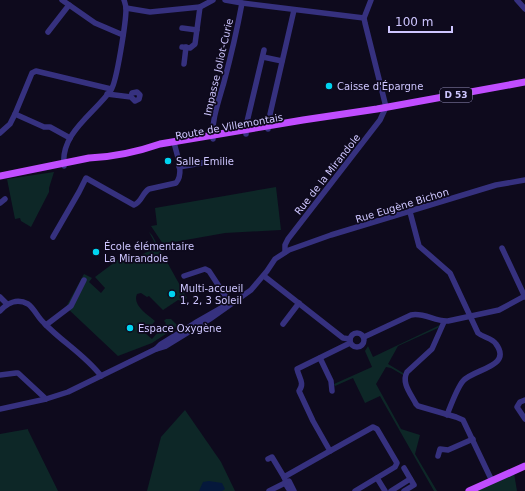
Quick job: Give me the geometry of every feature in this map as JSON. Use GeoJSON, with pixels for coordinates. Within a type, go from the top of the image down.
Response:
{"type":"FeatureCollection","features":[{"type":"Feature","properties":{"kind":"main road","name":"D 53"},"geometry":{"type":"LineString","coordinates":[[386,107],[525,82]]}},
{"type":"Feature","properties":{"kind":"main road","name":"Route de Villemontais"},"geometry":{"type":"LineString","coordinates":[[0,176],[37,169],[47,169],[89,158],[145,149],[157,149],[174,144],[386,107]]}},
{"type":"Feature","properties":{"kind":"main road"},"geometry":{"type":"LineString","coordinates":[[469,491],[525,466]]}},
{"type":"Feature","properties":{"kind":"street"},"geometry":{"type":"LineString","coordinates":[[62,0],[95,24],[123,35]]}},
{"type":"Feature","properties":{"kind":"street"},"geometry":{"type":"LineString","coordinates":[[64,164],[63,155],[70,138],[109,91],[116,76],[126,8],[124,0]]}},
{"type":"Feature","properties":{"kind":"street"},"geometry":{"type":"LineString","coordinates":[[126,8],[150,12],[200,7],[213,0]]}},
{"type":"Feature","properties":{"kind":"street"},"geometry":{"type":"LineString","coordinates":[[225,0],[364,18]]}},
{"type":"Feature","properties":{"kind":"street"},"geometry":{"type":"LineString","coordinates":[[371,0],[364,18],[386,107]]}},
{"type":"Feature","properties":{"kind":"street"},"geometry":{"type":"LineString","coordinates":[[517,0],[525,9]]}},
{"type":"Feature","properties":{"kind":"street","name":"Impasse Joliot-Curie"},"geometry":{"type":"LineString","coordinates":[[213,137],[217,108],[235,39],[242,3]]}},
{"type":"Feature","properties":{"kind":"street"},"geometry":{"type":"LineString","coordinates":[[48,32],[69,5]]}},
{"type":"Feature","properties":{"kind":"street"},"geometry":{"type":"LineString","coordinates":[[184,64],[184,47],[190,48],[195,44],[200,7]]}},
{"type":"Feature","properties":{"kind":"street"},"geometry":{"type":"LineString","coordinates":[[268,128],[294,10]]}},
{"type":"Feature","properties":{"kind":"street"},"geometry":{"type":"LineString","coordinates":[[182,28],[197,30]]}},
{"type":"Feature","properties":{"kind":"street"},"geometry":{"type":"LineString","coordinates":[[245,132],[264,50]]}},
{"type":"Feature","properties":{"kind":"street"},"geometry":{"type":"LineString","coordinates":[[263,57],[282,61]]}},
{"type":"Feature","properties":{"kind":"street"},"geometry":{"type":"LineString","coordinates":[[0,133],[10,124],[32,73],[36,71],[131,97]]}},
{"type":"Feature","properties":{"kind":"street","name":"Rue de la Mirandole"},"geometry":{"type":"LineString","coordinates":[[285,252],[285,245],[288,239],[380,120],[386,107]]}},
{"type":"Feature","properties":{"kind":"street"},"geometry":{"type":"LineString","coordinates":[[15,114],[44,127],[50,127],[70,138]]}},
{"type":"Feature","properties":{"kind":"street"},"geometry":{"type":"LineString","coordinates":[[52,237],[86,178],[132,204],[140,201],[149,189],[176,183],[180,177],[174,144]]}},
{"type":"Feature","properties":{"kind":"street"},"geometry":{"type":"LineString","coordinates":[[179,167],[213,161]]}},
{"type":"Feature","properties":{"kind":"street","name":"Rue Eugène Bichon"},"geometry":{"type":"LineString","coordinates":[[285,252],[331,235],[496,186],[525,180]]}},
{"type":"Feature","properties":{"kind":"street"},"geometry":{"type":"LineString","coordinates":[[410,212],[419,246],[450,273],[478,333],[496,343],[500,350],[500,358],[494,365],[464,380],[448,415]]}},
{"type":"Feature","properties":{"kind":"street"},"geometry":{"type":"LineString","coordinates":[[364,337],[411,315],[420,314],[444,322],[494,312],[525,297],[502,248]]}},
{"type":"Feature","properties":{"kind":"street"},"geometry":{"type":"LineString","coordinates":[[0,409],[46,399],[68,392],[156,349],[160,344],[186,331],[251,290],[264,276],[275,259],[285,252]]}},
{"type":"Feature","properties":{"kind":"street"},"geometry":{"type":"LineString","coordinates":[[184,276],[204,269],[209,271],[230,303]]}},
{"type":"Feature","properties":{"kind":"street"},"geometry":{"type":"LineString","coordinates":[[264,276],[343,338],[350,341],[354,347],[359,347],[364,342],[364,337]]}},
{"type":"Feature","properties":{"kind":"street"},"geometry":{"type":"LineString","coordinates":[[46,325],[71,306],[84,280]]}},
{"type":"Feature","properties":{"kind":"street"},"geometry":{"type":"LineString","coordinates":[[0,297],[7,304]]}},
{"type":"Feature","properties":{"kind":"street"},"geometry":{"type":"LineString","coordinates":[[0,311],[7,304],[16,302],[27,304],[46,325],[93,365],[101,376]]}},
{"type":"Feature","properties":{"kind":"street"},"geometry":{"type":"LineString","coordinates":[[283,324],[299,303]]}},
{"type":"Feature","properties":{"kind":"street"},"geometry":{"type":"LineString","coordinates":[[444,322],[432,349],[410,369],[404,380],[418,406],[463,420],[492,480]]}},
{"type":"Feature","properties":{"kind":"street"},"geometry":{"type":"LineString","coordinates":[[330,451],[299,391],[302,387],[302,383],[297,369],[350,341],[352,334],[356,332],[361,333],[364,337]]}},
{"type":"Feature","properties":{"kind":"street"},"geometry":{"type":"LineString","coordinates":[[320,358],[331,381],[332,391]]}},
{"type":"Feature","properties":{"kind":"street"},"geometry":{"type":"LineString","coordinates":[[0,376],[18,373],[46,399]]}},
{"type":"Feature","properties":{"kind":"street"},"geometry":{"type":"LineString","coordinates":[[525,400],[520,402],[518,407],[525,419]]}},
{"type":"Feature","properties":{"kind":"street"},"geometry":{"type":"LineString","coordinates":[[270,491],[330,451],[373,427],[377,429],[397,463],[395,467],[355,491]]}},
{"type":"Feature","properties":{"kind":"street"},"geometry":{"type":"LineString","coordinates":[[438,456],[440,449],[448,450],[473,439]]}},
{"type":"Feature","properties":{"kind":"street"},"geometry":{"type":"LineString","coordinates":[[268,459],[272,457],[286,481],[294,491]]}},
{"type":"Feature","properties":{"kind":"street"},"geometry":{"type":"LineString","coordinates":[[404,468],[414,485],[404,491]]}},
{"type":"Feature","properties":{"kind":"street"},"geometry":{"type":"LineString","coordinates":[[377,478],[385,491]]}},
{"type":"Feature","properties":{"kind":"street"},"geometry":{"type":"LineString","coordinates":[[391,491],[410,479]]}},
{"type":"Feature","properties":{"kind":"street"},"geometry":{"type":"LineString","coordinates":[[286,481],[290,491]]}},
{"type":"Feature","properties":{"kind":"green space"},"geometry":{"type":"Polygon","coordinates":[[[54,172],[49,192],[31,227],[21,221],[20,218],[15,219],[7,179],[54,172]]]}},
{"type":"Feature","properties":{"kind":"green space"},"geometry":{"type":"Polygon","coordinates":[[[276,187],[281,230],[225,233],[163,244],[151,226],[157,225],[155,208],[276,187]]]}},
{"type":"Feature","properties":{"kind":"green space"},"geometry":{"type":"Polygon","coordinates":[[[149,232],[187,298],[182,301],[178,300],[163,310],[149,296],[147,297],[141,293],[137,294],[136,298],[138,306],[155,321],[145,333],[152,339],[166,323],[164,321],[166,319],[171,319],[178,326],[152,343],[118,356],[66,307],[84,274],[92,278],[89,282],[101,293],[105,288],[95,277],[127,253],[129,257],[133,259],[157,247],[149,232]]]}},
{"type":"Feature","properties":{"kind":"green space"},"geometry":{"type":"Polygon","coordinates":[[[440,325],[438,328],[398,346],[388,364],[403,373],[403,375],[391,368],[386,367],[376,384],[401,429],[420,435],[415,454],[437,491],[434,491],[380,396],[365,403],[353,378],[335,386],[334,384],[372,367],[365,351],[368,346],[373,357],[440,325]]]}},
{"type":"Feature","properties":{"kind":"green space"},"geometry":{"type":"Polygon","coordinates":[[[185,410],[221,462],[235,491],[147,491],[161,437],[185,410]]]}},
{"type":"Feature","properties":{"kind":"green space"},"geometry":{"type":"Polygon","coordinates":[[[28,429],[58,491],[0,491],[0,434],[28,429]]]}},
{"type":"Feature","properties":{"kind":"green space"},"geometry":{"type":"Polygon","coordinates":[[[514,473],[517,491],[476,491],[514,473]]]}},
{"type":"Feature","properties":{"kind":"water"},"geometry":{"type":"Polygon","coordinates":[[[209,481],[222,483],[225,489],[222,491],[199,491],[203,482],[209,481]]]}},
{"type":"Feature","properties":{"kind":"place","name":"Caisse d'Épargne"},"geometry":{"type":"Point","coordinates":[329,86]}},
{"type":"Feature","properties":{"kind":"place","name":"Salle Emilie"},"geometry":{"type":"Point","coordinates":[168,161]}},
{"type":"Feature","properties":{"kind":"place","name":"École élémentaire La Mirandole"},"geometry":{"type":"Point","coordinates":[96,252]}},
{"type":"Feature","properties":{"kind":"place","name":"Multi-accueil 1, 2, 3 Soleil"},"geometry":{"type":"Point","coordinates":[172,294]}},
{"type":"Feature","properties":{"kind":"place","name":"Espace Oxygène"},"geometry":{"type":"Point","coordinates":[130,328]}}]}
